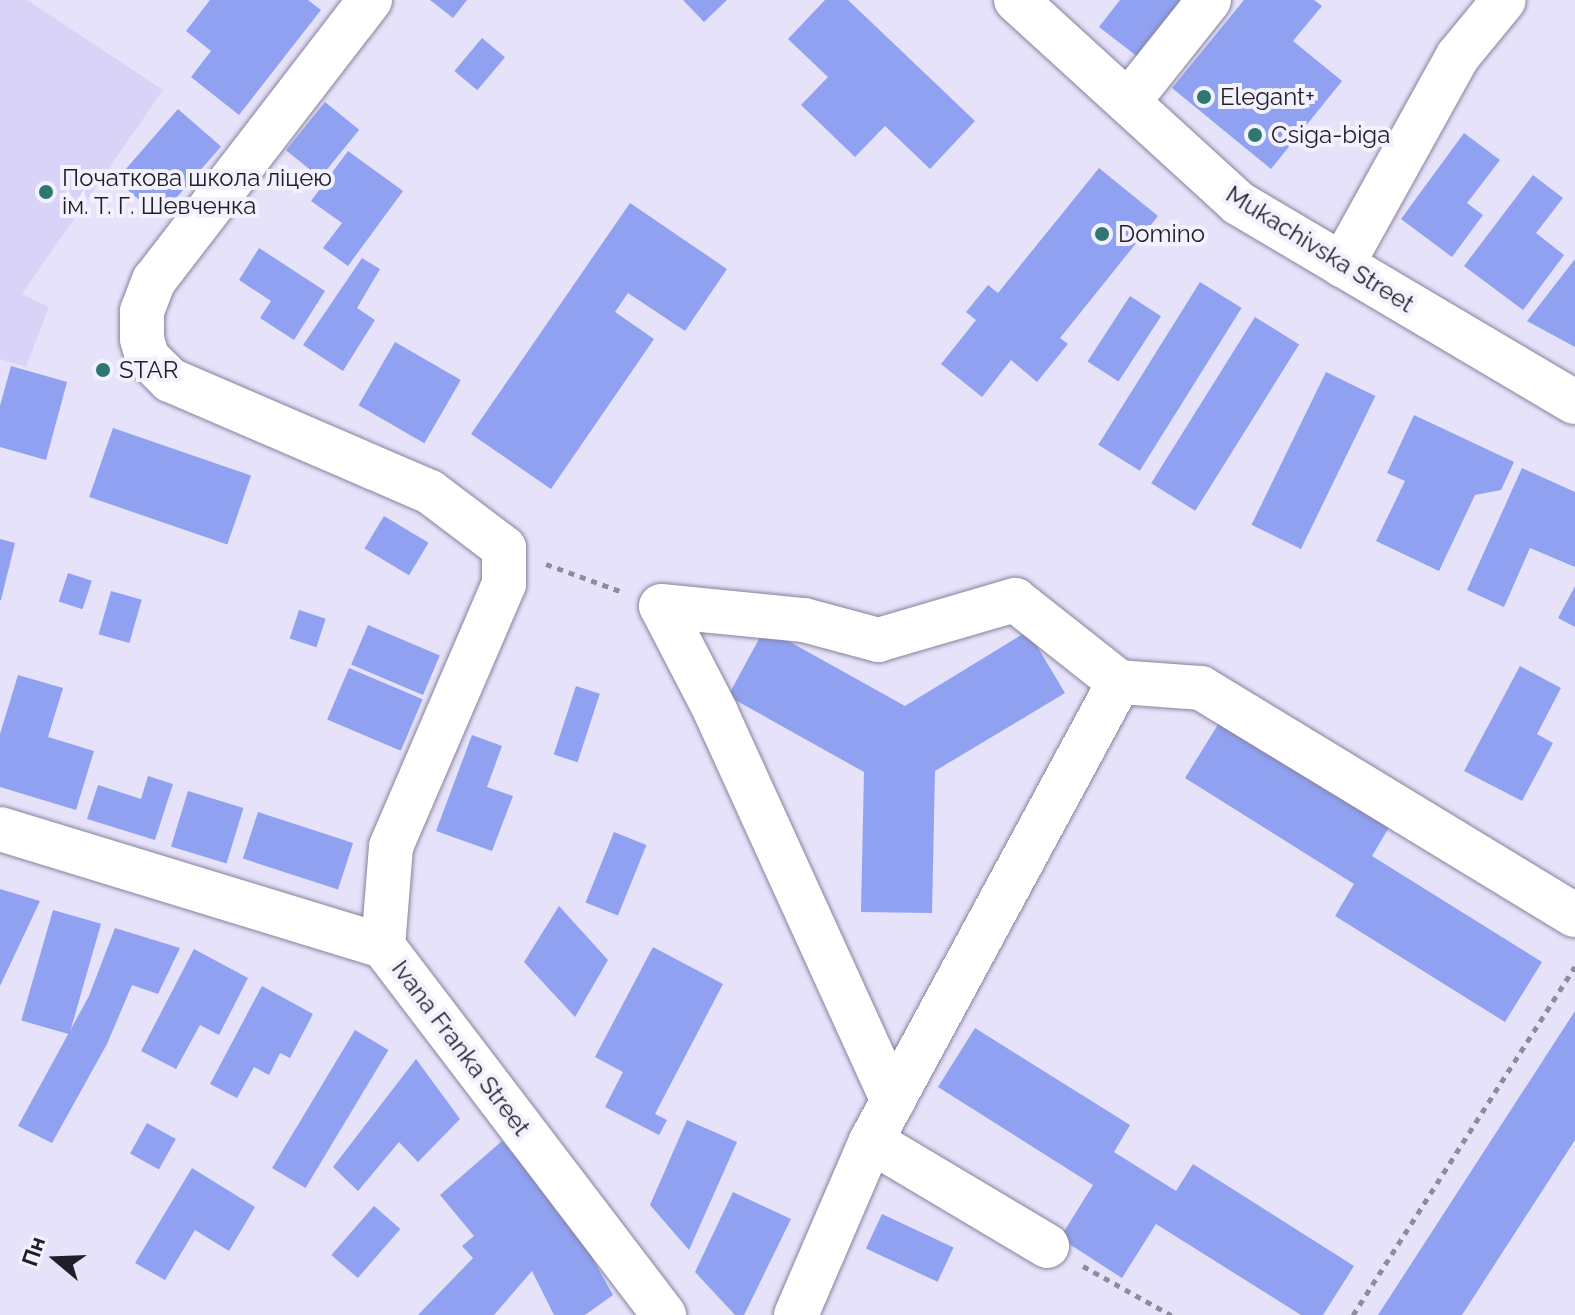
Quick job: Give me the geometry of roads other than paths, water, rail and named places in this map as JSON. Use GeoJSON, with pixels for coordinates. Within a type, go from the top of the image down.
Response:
{"type":"FeatureCollection","features":[{"type":"Feature","properties":{"kind":"main road"},"geometry":{"type":"LineString","coordinates":[[370,0],[154,280],[142,312],[142,339],[147,357],[170,380],[430,492],[504,548],[504,584],[391,847],[383,946]]}},
{"type":"Feature","properties":{"kind":"main road","name":"Mukachivska Street"},"geometry":{"type":"LineString","coordinates":[[1016,0],[1238,203],[1575,402]]}},
{"type":"Feature","properties":{"kind":"main road"},"geometry":{"type":"LineString","coordinates":[[1128,102],[1209,0]]}},
{"type":"Feature","properties":{"kind":"main road"},"geometry":{"type":"LineString","coordinates":[[1342,265],[1458,56],[1504,0]]}},
{"type":"Feature","properties":{"kind":"main road"},"geometry":{"type":"LineString","coordinates":[[893,1101],[716,712],[661,606],[804,620],[878,640],[1015,600],[1119,682],[1201,688],[1575,915]]}},
{"type":"Feature","properties":{"kind":"main road"},"geometry":{"type":"LineString","coordinates":[[796,1315],[871,1141],[1119,682]]}},
{"type":"Feature","properties":{"kind":"main road","name":"Ivana Franka Street"},"geometry":{"type":"LineString","coordinates":[[0,829],[383,946],[664,1315]]}},
{"type":"Feature","properties":{"kind":"main road"},"geometry":{"type":"LineString","coordinates":[[871,1141],[1047,1246]]}},
{"type":"Feature","properties":{"kind":"place","name":"Elegant+"},"geometry":{"type":"Point","coordinates":[1204,97]}},
{"type":"Feature","properties":{"kind":"place","name":"Csiga-biga"},"geometry":{"type":"Point","coordinates":[1255,135]}},
{"type":"Feature","properties":{"kind":"place","name":"Початкова школа ліцею ім. Т. Г. Шевченка"},"geometry":{"type":"Point","coordinates":[46,192]}},
{"type":"Feature","properties":{"kind":"place","name":"Domino"},"geometry":{"type":"Point","coordinates":[1102,234]}},
{"type":"Feature","properties":{"kind":"place","name":"STAR"},"geometry":{"type":"Point","coordinates":[103,370]}}]}
